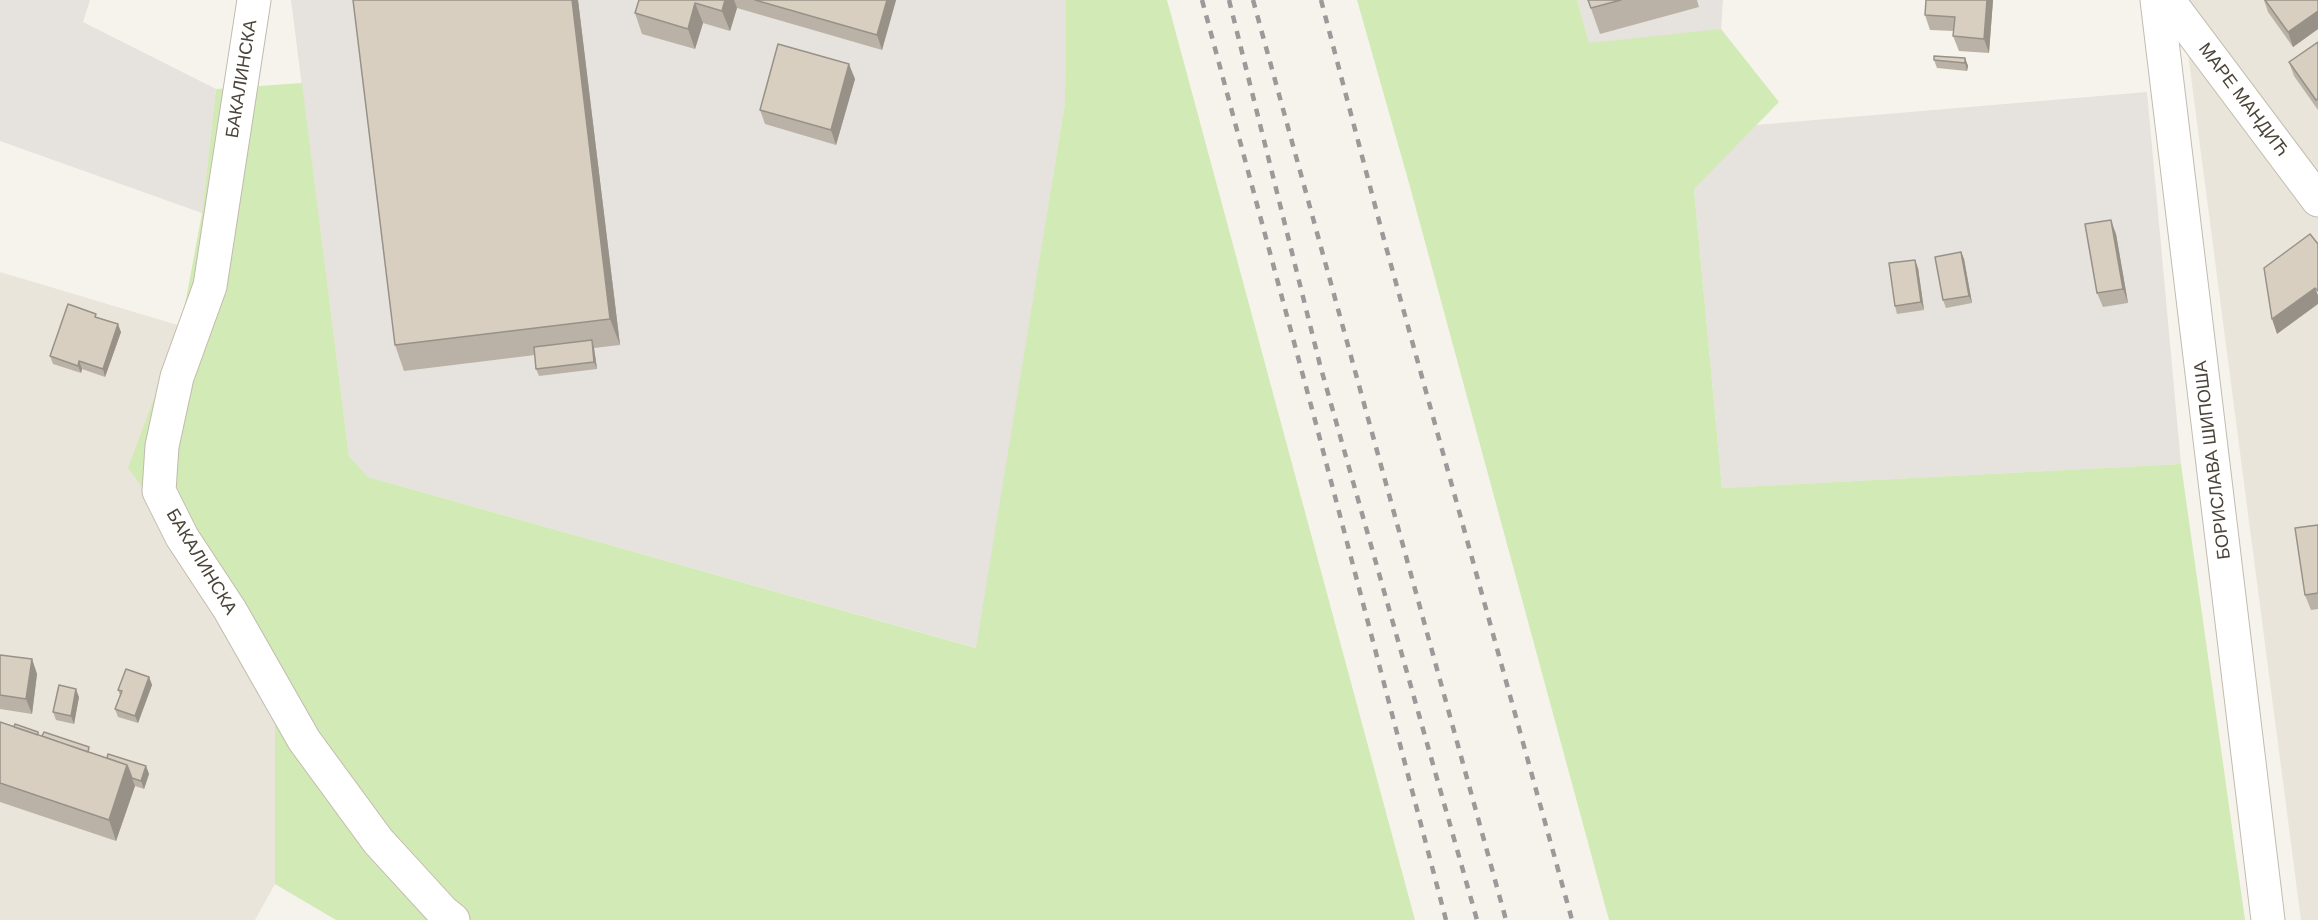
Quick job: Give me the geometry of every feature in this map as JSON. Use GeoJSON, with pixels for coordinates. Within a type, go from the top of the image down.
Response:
{"type":"FeatureCollection","features":[{"type":"Feature","properties":{"kind":"street","name":"БАКАЛИНСКА"},"geometry":{"type":"LineString","coordinates":[[255,0],[210,286],[177,377],[162,446],[159,491],[182,537],[230,610],[304,740],[378,841],[453,920]]}},
{"type":"Feature","properties":{"kind":"street","name":"БОРИСЛАВА ШИПОША"},"geometry":{"type":"LineString","coordinates":[[2157,0],[2268,920]]}},
{"type":"Feature","properties":{"kind":"street","name":"МАРЕ МАНДИЋ"},"geometry":{"type":"LineString","coordinates":[[2168,0],[2318,200]]}},
{"type":"Feature","properties":{"kind":"shaded area"},"geometry":{"type":"Polygon","coordinates":[[[0,0],[90,0],[83,22],[216,89],[202,213],[0,141],[0,0]]]}},
{"type":"Feature","properties":{"kind":"shaded area"},"geometry":{"type":"Polygon","coordinates":[[[291,0],[1066,0],[1065,103],[977,648],[368,477],[349,456],[291,0]]]}},
{"type":"Feature","properties":{"kind":"shaded area"},"geometry":{"type":"Polygon","coordinates":[[[1577,0],[1723,0],[1720,47],[1589,43],[1577,0]]]}},
{"type":"Feature","properties":{"kind":"shaded area"},"geometry":{"type":"Polygon","coordinates":[[[2181,0],[2318,0],[2318,920],[2301,920],[2181,0]]]}},
{"type":"Feature","properties":{"kind":"shaded area"},"geometry":{"type":"Polygon","coordinates":[[[2147,92],[2181,464],[1722,488],[1694,188],[1756,125],[2147,92]]]}},
{"type":"Feature","properties":{"kind":"shaded area"},"geometry":{"type":"Polygon","coordinates":[[[0,272],[181,326],[196,560],[275,707],[275,884],[255,920],[0,920],[0,272]]]}},
{"type":"Feature","properties":{"kind":"green space"},"geometry":{"type":"Polygon","coordinates":[[[1066,0],[1167,0],[1415,920],[336,920],[275,884],[275,707],[196,560],[128,468],[181,326],[202,213],[216,89],[302,83],[349,456],[368,477],[976,648],[1065,103],[1066,0]]]}},
{"type":"Feature","properties":{"kind":"green space"},"geometry":{"type":"Polygon","coordinates":[[[1357,0],[1577,0],[1589,43],[1721,29],[1779,102],[1694,189],[1722,488],[2181,464],[2245,920],[1609,920],[1409,183],[1357,0]]]}},
{"type":"Feature","properties":{"kind":"building"},"geometry":{"type":"Polygon","coordinates":[[[353,0],[572,0],[610,319],[395,345],[353,0]]]}},
{"type":"Feature","properties":{"kind":"building"},"geometry":{"type":"Polygon","coordinates":[[[639,0],[725,0],[722,11],[695,3],[688,29],[635,13],[639,0]]]}},
{"type":"Feature","properties":{"kind":"building"},"geometry":{"type":"Polygon","coordinates":[[[755,0],[887,0],[877,35],[755,0]]]}},
{"type":"Feature","properties":{"kind":"building"},"geometry":{"type":"Polygon","coordinates":[[[1588,0],[1621,0],[1591,8],[1588,0]]]}},
{"type":"Feature","properties":{"kind":"building"},"geometry":{"type":"Polygon","coordinates":[[[1926,0],[1987,0],[1984,39],[1953,36],[1955,17],[1925,15],[1926,0]]]}},
{"type":"Feature","properties":{"kind":"building"},"geometry":{"type":"Polygon","coordinates":[[[2265,0],[2318,0],[2318,11],[2288,32],[2265,0]]]}},
{"type":"Feature","properties":{"kind":"building"},"geometry":{"type":"Polygon","coordinates":[[[2318,42],[2318,99],[2316,100],[2289,62],[2318,42]]]}},
{"type":"Feature","properties":{"kind":"building"},"geometry":{"type":"Polygon","coordinates":[[[778,44],[849,64],[831,130],[760,110],[778,44]]]}},
{"type":"Feature","properties":{"kind":"building"},"geometry":{"type":"Polygon","coordinates":[[[1934,56],[1965,58],[1965,63],[1934,60],[1934,56]]]}},
{"type":"Feature","properties":{"kind":"building"},"geometry":{"type":"Polygon","coordinates":[[[2111,220],[2123,289],[2097,293],[2085,224],[2111,220]]]}},
{"type":"Feature","properties":{"kind":"building"},"geometry":{"type":"Polygon","coordinates":[[[2310,234],[2318,244],[2318,291],[2315,288],[2272,319],[2264,268],[2310,234]]]}},
{"type":"Feature","properties":{"kind":"building"},"geometry":{"type":"Polygon","coordinates":[[[1961,252],[1969,296],[1943,300],[1935,257],[1961,252]]]}},
{"type":"Feature","properties":{"kind":"building"},"geometry":{"type":"Polygon","coordinates":[[[1915,260],[1921,302],[1895,306],[1889,263],[1915,260]]]}},
{"type":"Feature","properties":{"kind":"building"},"geometry":{"type":"Polygon","coordinates":[[[68,304],[96,314],[95,317],[118,324],[103,369],[79,361],[78,366],[50,356],[68,304]]]}},
{"type":"Feature","properties":{"kind":"building"},"geometry":{"type":"Polygon","coordinates":[[[592,340],[594,362],[536,369],[534,347],[592,340]]]}},
{"type":"Feature","properties":{"kind":"building"},"geometry":{"type":"Polygon","coordinates":[[[2318,525],[2318,593],[2305,595],[2295,528],[2318,525]]]}},
{"type":"Feature","properties":{"kind":"building"},"geometry":{"type":"Polygon","coordinates":[[[0,655],[32,659],[26,699],[0,695],[0,655]]]}},
{"type":"Feature","properties":{"kind":"building"},"geometry":{"type":"Polygon","coordinates":[[[126,669],[149,677],[135,716],[115,709],[122,691],[118,690],[126,669]]]}},
{"type":"Feature","properties":{"kind":"building"},"geometry":{"type":"Polygon","coordinates":[[[59,685],[76,689],[71,716],[53,712],[59,685]]]}},
{"type":"Feature","properties":{"kind":"building"},"geometry":{"type":"Polygon","coordinates":[[[0,722],[127,765],[109,820],[0,783],[0,722]]]}},
{"type":"Feature","properties":{"kind":"building"},"geometry":{"type":"Polygon","coordinates":[[[15,724],[38,732],[38,735],[14,727],[15,724]]]}},
{"type":"Feature","properties":{"kind":"building"},"geometry":{"type":"Polygon","coordinates":[[[44,732],[89,747],[88,752],[42,736],[44,732]]]}},
{"type":"Feature","properties":{"kind":"building"},"geometry":{"type":"Polygon","coordinates":[[[108,754],[146,766],[141,781],[132,778],[127,765],[107,758],[108,754]]]}},
{"type":"Feature","properties":{"kind":"railway"},"geometry":{"type":"LineString","coordinates":[[1202,0],[1446,920]]}},
{"type":"Feature","properties":{"kind":"railway"},"geometry":{"type":"LineString","coordinates":[[1229,0],[1320,365],[1477,920]]}},
{"type":"Feature","properties":{"kind":"railway"},"geometry":{"type":"LineString","coordinates":[[1253,0],[1506,920]]}},
{"type":"Feature","properties":{"kind":"railway"},"geometry":{"type":"LineString","coordinates":[[1321,0],[1383,236],[1572,920]]}}]}
